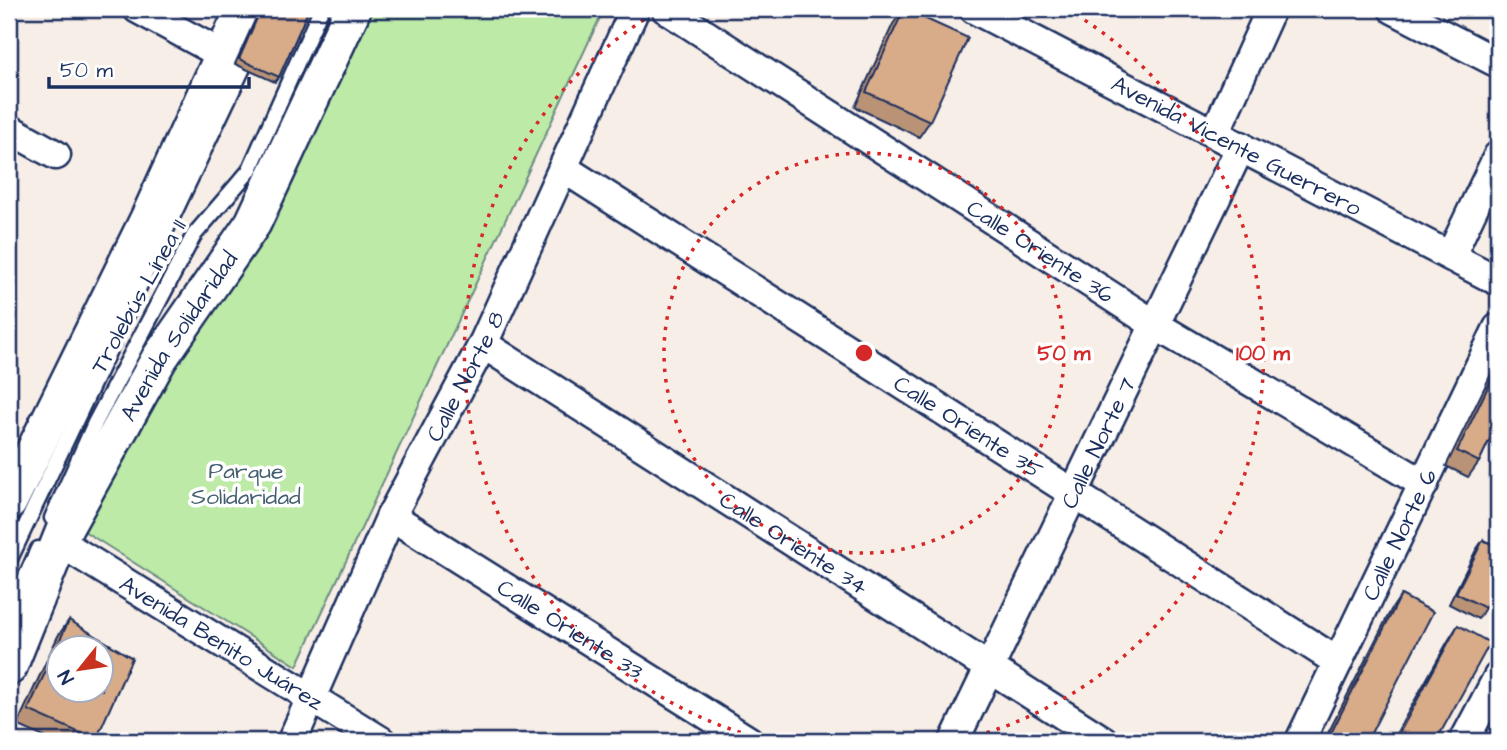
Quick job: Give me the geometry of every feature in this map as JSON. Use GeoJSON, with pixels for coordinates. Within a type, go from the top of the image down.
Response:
{"type":"FeatureCollection","features":[{"type":"Feature","properties":{"kind":"street"},"geometry":{"type":"LineString","coordinates":[[138,9],[223,55]]}},
{"type":"Feature","properties":{"kind":"street","name":"Avenida Solidaridad"},"geometry":{"type":"LineString","coordinates":[[9,667],[65,528],[159,359],[253,223],[353,9]]}},
{"type":"Feature","properties":{"kind":"street","name":"Calle Norte 8"},"geometry":{"type":"LineString","coordinates":[[292,741],[391,516],[483,344],[635,9]]}},
{"type":"Feature","properties":{"kind":"street","name":"Calle Oriente 36"},"geometry":{"type":"LineString","coordinates":[[666,9],[1157,326],[1424,484]]}},
{"type":"Feature","properties":{"kind":"street","name":"Avenida Vicente Guerrero"},"geometry":{"type":"LineString","coordinates":[[974,9],[1498,281]]}},
{"type":"Feature","properties":{"kind":"street"},"geometry":{"type":"LineString","coordinates":[[1215,133],[1271,9]]}},
{"type":"Feature","properties":{"kind":"street"},"geometry":{"type":"LineString","coordinates":[[1393,9],[1498,63]]}},
{"type":"Feature","properties":{"kind":"street"},"geometry":{"type":"LineString","coordinates":[[9,502],[148,219],[223,55],[252,21]]}},
{"type":"Feature","properties":{"kind":"street"},"geometry":{"type":"LineString","coordinates":[[9,129],[56,155]]}},
{"type":"Feature","properties":{"kind":"street","name":"Calle Norte 7"},"geometry":{"type":"LineString","coordinates":[[954,741],[1157,326],[1241,146]]}},
{"type":"Feature","properties":{"kind":"street"},"geometry":{"type":"LineString","coordinates":[[1451,255],[1498,156]]}},
{"type":"Feature","properties":{"kind":"street","name":"Calle Oriente 35"},"geometry":{"type":"LineString","coordinates":[[563,168],[1072,496],[1338,662]]}},
{"type":"Feature","properties":{"kind":"street","name":"Calle Norte 6"},"geometry":{"type":"LineString","coordinates":[[1300,741],[1498,328]]}},
{"type":"Feature","properties":{"kind":"street","name":"Calle Oriente 34"},"geometry":{"type":"LineString","coordinates":[[483,344],[1104,741]]}},
{"type":"Feature","properties":{"kind":"street","name":"Calle Oriente 33"},"geometry":{"type":"LineString","coordinates":[[391,516],[749,741]]}},
{"type":"Feature","properties":{"kind":"street","name":"Avenida Benito Juárez"},"geometry":{"type":"LineString","coordinates":[[61,543],[381,741]]}},
{"type":"Feature","properties":{"kind":"street"},"geometry":{"type":"LineString","coordinates":[[1464,741],[1498,677]]}},
{"type":"Feature","properties":{"kind":"lane","name":"Trolebús Línea 11"},"geometry":{"type":"LineString","coordinates":[[9,615],[95,423],[194,235],[249,171],[321,9]]}},
{"type":"Feature","properties":{"kind":"lane","name":"Trolebús Línea 11"},"geometry":{"type":"LineString","coordinates":[[9,561],[252,21]]}},
{"type":"Feature","properties":{"kind":"green space","name":"Parque Solidaridad"},"geometry":{"type":"Polygon","coordinates":[[[360,9],[604,9],[297,666],[76,526],[360,9]]]}},
{"type":"Feature","properties":{"kind":"building"},"geometry":{"type":"Polygon","coordinates":[[[261,9],[309,9],[279,77],[239,59],[261,9]]]}},
{"type":"Feature","properties":{"kind":"building"},"geometry":{"type":"Polygon","coordinates":[[[904,9],[968,38],[930,121],[866,92],[904,9]]]}},
{"type":"Feature","properties":{"kind":"building"},"geometry":{"type":"Polygon","coordinates":[[[1498,366],[1498,422],[1479,462],[1457,451],[1498,366]]]}},
{"type":"Feature","properties":{"kind":"building"},"geometry":{"type":"Polygon","coordinates":[[[1483,540],[1498,547],[1498,583],[1485,608],[1456,593],[1483,540]]]}},
{"type":"Feature","properties":{"kind":"building"},"geometry":{"type":"Polygon","coordinates":[[[1401,595],[1433,612],[1367,741],[1327,741],[1401,595]]]}},
{"type":"Feature","properties":{"kind":"building"},"geometry":{"type":"Polygon","coordinates":[[[69,620],[92,634],[63,634],[69,620]]]}},
{"type":"Feature","properties":{"kind":"building"},"geometry":{"type":"Polygon","coordinates":[[[1458,625],[1490,643],[1436,741],[1395,741],[1458,625]]]}},
{"type":"Feature","properties":{"kind":"building"},"geometry":{"type":"Polygon","coordinates":[[[116,648],[132,658],[116,694],[116,648]]]}},
{"type":"Feature","properties":{"kind":"building"},"geometry":{"type":"Polygon","coordinates":[[[46,670],[46,704],[112,704],[96,740],[28,710],[46,670]]]}}]}
